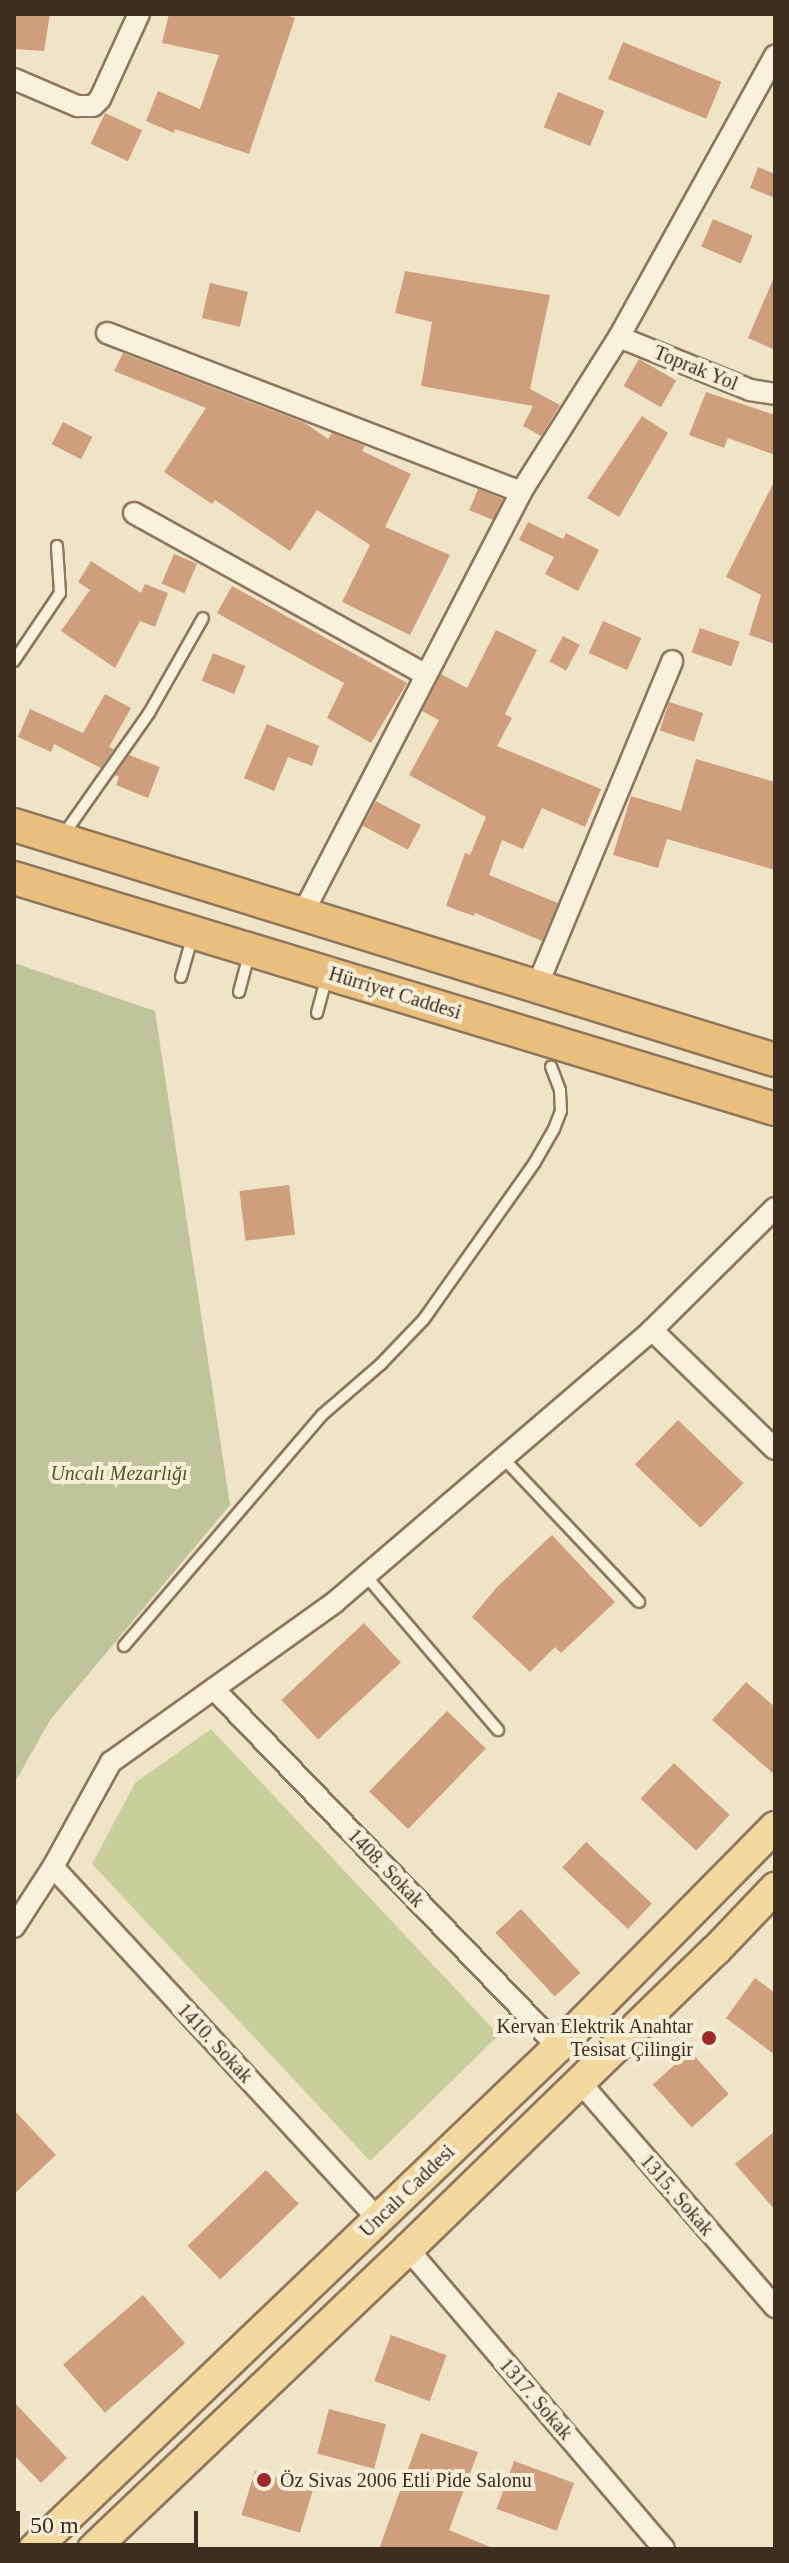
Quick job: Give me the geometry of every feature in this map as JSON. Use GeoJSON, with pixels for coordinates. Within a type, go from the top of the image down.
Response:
{"type":"FeatureCollection","features":[{"type":"Feature","properties":{"kind":"highway"},"geometry":{"type":"LineString","coordinates":[[14,825],[775,1060]]}},
{"type":"Feature","properties":{"kind":"highway","name":"Hürriyet Caddesi"},"geometry":{"type":"LineString","coordinates":[[14,878],[775,1109]]}},
{"type":"Feature","properties":{"kind":"main road","name":"Uncalı Caddesi"},"geometry":{"type":"LineString","coordinates":[[34,2549],[558,2047],[775,1827]]}},
{"type":"Feature","properties":{"kind":"main road"},"geometry":{"type":"LineString","coordinates":[[93,2549],[408,2249],[775,1888]]}},
{"type":"Feature","properties":{"kind":"street"},"geometry":{"type":"LineString","coordinates":[[14,79],[77,106],[93,106],[100,99],[139,14]]}},
{"type":"Feature","properties":{"kind":"street"},"geometry":{"type":"LineString","coordinates":[[303,913],[521,492],[619,337],[775,55]]}},
{"type":"Feature","properties":{"kind":"street"},"geometry":{"type":"LineString","coordinates":[[107,333],[521,492]]}},
{"type":"Feature","properties":{"kind":"street","name":"Toprak Yol"},"geometry":{"type":"LineString","coordinates":[[619,337],[750,390],[775,394]]}},
{"type":"Feature","properties":{"kind":"street"},"geometry":{"type":"LineString","coordinates":[[134,513],[425,674]]}},
{"type":"Feature","properties":{"kind":"street"},"geometry":{"type":"LineString","coordinates":[[537,986],[672,661]]}},
{"type":"Feature","properties":{"kind":"street"},"geometry":{"type":"LineString","coordinates":[[14,1927],[53,1867],[111,1762],[366,1576],[652,1330],[775,1208]]}},
{"type":"Feature","properties":{"kind":"street"},"geometry":{"type":"LineString","coordinates":[[652,1330],[775,1449]]}},
{"type":"Feature","properties":{"kind":"street","name":"1408. Sokak"},"geometry":{"type":"LineString","coordinates":[[214,1689],[558,2047]]}},
{"type":"Feature","properties":{"kind":"street","name":"1410. Sokak"},"geometry":{"type":"LineString","coordinates":[[53,1867],[378,2219]]}},
{"type":"Feature","properties":{"kind":"street","name":"1315. Sokak"},"geometry":{"type":"LineString","coordinates":[[580,2082],[775,2307]]}},
{"type":"Feature","properties":{"kind":"street","name":"1317. Sokak"},"geometry":{"type":"LineString","coordinates":[[408,2249],[664,2549]]}},
{"type":"Feature","properties":{"kind":"lane"},"geometry":{"type":"LineString","coordinates":[[14,661],[60,593],[57,546]]}},
{"type":"Feature","properties":{"kind":"lane"},"geometry":{"type":"LineString","coordinates":[[61,839],[149,713],[203,618]]}},
{"type":"Feature","properties":{"kind":"lane"},"geometry":{"type":"LineString","coordinates":[[181,977],[193,932]]}},
{"type":"Feature","properties":{"kind":"lane"},"geometry":{"type":"LineString","coordinates":[[239,992],[250,950]]}},
{"type":"Feature","properties":{"kind":"lane"},"geometry":{"type":"LineString","coordinates":[[317,1013],[327,973]]}},
{"type":"Feature","properties":{"kind":"lane"},"geometry":{"type":"LineString","coordinates":[[124,1646],[322,1415],[381,1364],[424,1319],[535,1162],[554,1129],[561,1111],[560,1090],[551,1067]]}},
{"type":"Feature","properties":{"kind":"lane"},"geometry":{"type":"LineString","coordinates":[[503,1458],[639,1602]]}},
{"type":"Feature","properties":{"kind":"lane"},"geometry":{"type":"LineString","coordinates":[[366,1576],[498,1730]]}},
{"type":"Feature","properties":{"kind":"green space","name":"Uncalı Mezarlığı"},"geometry":{"type":"Polygon","coordinates":[[[14,963],[155,1011],[230,1505],[50,1720],[14,1784],[14,963]]]}},
{"type":"Feature","properties":{"kind":"green space"},"geometry":{"type":"Polygon","coordinates":[[[211,1729],[499,2035],[370,2161],[92,1864],[135,1783],[211,1729]]]}},
{"type":"Feature","properties":{"kind":"building"},"geometry":{"type":"Polygon","coordinates":[[[14,14],[50,14],[44,51],[14,49],[14,14]]]}},
{"type":"Feature","properties":{"kind":"building"},"geometry":{"type":"Polygon","coordinates":[[[169,14],[283,14],[295,18],[249,154],[175,129],[174,133],[146,121],[158,91],[200,109],[219,55],[162,43],[169,14]]]}},
{"type":"Feature","properties":{"kind":"building"},"geometry":{"type":"Polygon","coordinates":[[[623,42],[721,82],[706,119],[608,79],[623,42]]]}},
{"type":"Feature","properties":{"kind":"building"},"geometry":{"type":"Polygon","coordinates":[[[558,92],[604,111],[590,146],[544,127],[558,92]]]}},
{"type":"Feature","properties":{"kind":"building"},"geometry":{"type":"Polygon","coordinates":[[[105,113],[142,130],[128,161],[91,144],[105,113]]]}},
{"type":"Feature","properties":{"kind":"building"},"geometry":{"type":"Polygon","coordinates":[[[758,167],[775,174],[775,198],[750,188],[758,167]]]}},
{"type":"Feature","properties":{"kind":"building"},"geometry":{"type":"Polygon","coordinates":[[[713,219],[753,236],[741,263],[701,247],[713,219]]]}},
{"type":"Feature","properties":{"kind":"building"},"geometry":{"type":"Polygon","coordinates":[[[405,271],[550,295],[530,389],[560,405],[541,436],[523,426],[533,406],[421,386],[432,322],[395,313],[405,271]]]}},
{"type":"Feature","properties":{"kind":"building"},"geometry":{"type":"Polygon","coordinates":[[[775,275],[775,350],[748,338],[775,275]]]}},
{"type":"Feature","properties":{"kind":"building"},"geometry":{"type":"Polygon","coordinates":[[[210,283],[248,292],[240,327],[202,318],[210,283]]]}},
{"type":"Feature","properties":{"kind":"building"},"geometry":{"type":"Polygon","coordinates":[[[123,353],[305,423],[328,439],[332,433],[365,446],[362,451],[411,474],[385,527],[450,555],[410,635],[342,602],[370,545],[317,510],[290,551],[215,500],[212,504],[164,472],[206,408],[114,371],[123,353]]]}},
{"type":"Feature","properties":{"kind":"building"},"geometry":{"type":"Polygon","coordinates":[[[639,359],[676,380],[661,407],[624,386],[639,359]]]}},
{"type":"Feature","properties":{"kind":"building"},"geometry":{"type":"Polygon","coordinates":[[[706,392],[775,415],[775,455],[728,438],[724,448],[689,435],[706,392]]]}},
{"type":"Feature","properties":{"kind":"building"},"geometry":{"type":"Polygon","coordinates":[[[642,416],[668,433],[619,517],[587,498],[642,416]]]}},
{"type":"Feature","properties":{"kind":"building"},"geometry":{"type":"Polygon","coordinates":[[[63,422],[92,437],[81,459],[52,444],[63,422]]]}},
{"type":"Feature","properties":{"kind":"building"},"geometry":{"type":"Polygon","coordinates":[[[775,480],[775,644],[749,635],[761,595],[726,577],[775,480]]]}},
{"type":"Feature","properties":{"kind":"building"},"geometry":{"type":"Polygon","coordinates":[[[478,489],[503,499],[494,520],[469,510],[478,489]]]}},
{"type":"Feature","properties":{"kind":"building"},"geometry":{"type":"Polygon","coordinates":[[[528,522],[563,539],[566,533],[599,550],[578,591],[545,574],[554,557],[519,540],[528,522]]]}},
{"type":"Feature","properties":{"kind":"building"},"geometry":{"type":"Polygon","coordinates":[[[174,554],[197,564],[185,593],[161,583],[174,554]]]}},
{"type":"Feature","properties":{"kind":"building"},"geometry":{"type":"Polygon","coordinates":[[[91,561],[141,593],[145,584],[168,593],[155,627],[140,621],[115,668],[61,631],[90,590],[78,582],[91,561]]]}},
{"type":"Feature","properties":{"kind":"building"},"geometry":{"type":"Polygon","coordinates":[[[232,586],[407,683],[371,743],[327,718],[344,683],[217,613],[232,586]]]}},
{"type":"Feature","properties":{"kind":"building"},"geometry":{"type":"Polygon","coordinates":[[[603,621],[641,638],[627,670],[589,653],[603,621]]]}},
{"type":"Feature","properties":{"kind":"building"},"geometry":{"type":"Polygon","coordinates":[[[700,628],[740,642],[731,666],[692,653],[700,628]]]}},
{"type":"Feature","properties":{"kind":"building"},"geometry":{"type":"Polygon","coordinates":[[[496,630],[537,650],[505,714],[512,718],[497,746],[601,789],[585,827],[542,808],[523,849],[502,840],[489,875],[558,903],[542,941],[475,913],[474,916],[446,906],[465,853],[470,855],[486,817],[409,775],[439,720],[422,711],[441,674],[467,688],[496,630]]]}},
{"type":"Feature","properties":{"kind":"building"},"geometry":{"type":"Polygon","coordinates":[[[563,636],[580,645],[566,671],[549,662],[563,636]]]}},
{"type":"Feature","properties":{"kind":"building"},"geometry":{"type":"Polygon","coordinates":[[[213,653],[245,666],[234,694],[202,681],[213,653]]]}},
{"type":"Feature","properties":{"kind":"building"},"geometry":{"type":"Polygon","coordinates":[[[105,694],[131,708],[109,747],[114,749],[101,768],[54,744],[51,752],[18,737],[30,709],[83,733],[105,694]]]}},
{"type":"Feature","properties":{"kind":"building"},"geometry":{"type":"Polygon","coordinates":[[[669,702],[703,713],[694,742],[660,731],[669,702]]]}},
{"type":"Feature","properties":{"kind":"building"},"geometry":{"type":"Polygon","coordinates":[[[267,724],[319,746],[312,766],[288,757],[274,791],[244,778],[267,724]]]}},
{"type":"Feature","properties":{"kind":"building"},"geometry":{"type":"Polygon","coordinates":[[[129,755],[160,767],[148,798],[116,785],[119,777],[115,775],[129,755]]]}},
{"type":"Feature","properties":{"kind":"building"},"geometry":{"type":"Polygon","coordinates":[[[696,759],[775,782],[775,870],[667,839],[658,868],[613,855],[631,796],[681,811],[696,759]]]}},
{"type":"Feature","properties":{"kind":"building"},"geometry":{"type":"Polygon","coordinates":[[[376,801],[421,825],[408,850],[363,826],[376,801]]]}},
{"type":"Feature","properties":{"kind":"building"},"geometry":{"type":"Polygon","coordinates":[[[289,1185],[295,1235],[245,1241],[239,1191],[289,1185]]]}},
{"type":"Feature","properties":{"kind":"building"},"geometry":{"type":"Polygon","coordinates":[[[678,1420],[743,1483],[700,1528],[635,1465],[678,1420]]]}},
{"type":"Feature","properties":{"kind":"building"},"geometry":{"type":"Polygon","coordinates":[[[552,1535],[615,1602],[561,1653],[555,1647],[530,1672],[472,1617],[497,1587],[552,1535]]]}},
{"type":"Feature","properties":{"kind":"building"},"geometry":{"type":"Polygon","coordinates":[[[364,1623],[401,1662],[318,1740],[281,1700],[364,1623]]]}},
{"type":"Feature","properties":{"kind":"building"},"geometry":{"type":"Polygon","coordinates":[[[746,1682],[775,1707],[775,1775],[712,1720],[746,1682]]]}},
{"type":"Feature","properties":{"kind":"building"},"geometry":{"type":"Polygon","coordinates":[[[447,1711],[486,1749],[408,1829],[369,1792],[447,1711]]]}},
{"type":"Feature","properties":{"kind":"building"},"geometry":{"type":"Polygon","coordinates":[[[674,1763],[730,1815],[696,1851],[641,1799],[674,1763]]]}},
{"type":"Feature","properties":{"kind":"building"},"geometry":{"type":"Polygon","coordinates":[[[586,1842],[652,1903],[628,1929],[562,1868],[586,1842]]]}},
{"type":"Feature","properties":{"kind":"building"},"geometry":{"type":"Polygon","coordinates":[[[521,1909],[580,1973],[555,1996],[495,1933],[521,1909]]]}},
{"type":"Feature","properties":{"kind":"building"},"geometry":{"type":"Polygon","coordinates":[[[755,1978],[775,1993],[775,2055],[726,2018],[755,1978]]]}},
{"type":"Feature","properties":{"kind":"building"},"geometry":{"type":"Polygon","coordinates":[[[690,2051],[729,2094],[692,2128],[653,2084],[690,2051]]]}},
{"type":"Feature","properties":{"kind":"building"},"geometry":{"type":"Polygon","coordinates":[[[14,2110],[56,2155],[14,2194],[14,2110]]]}},
{"type":"Feature","properties":{"kind":"building"},"geometry":{"type":"Polygon","coordinates":[[[775,2131],[775,2210],[735,2164],[775,2131]]]}},
{"type":"Feature","properties":{"kind":"building"},"geometry":{"type":"Polygon","coordinates":[[[266,2170],[299,2204],[220,2280],[188,2246],[266,2170]]]}},
{"type":"Feature","properties":{"kind":"building"},"geometry":{"type":"Polygon","coordinates":[[[143,2295],[185,2343],[105,2413],[63,2365],[143,2295]]]}},
{"type":"Feature","properties":{"kind":"building"},"geometry":{"type":"Polygon","coordinates":[[[391,2335],[446,2355],[430,2401],[374,2381],[391,2335]]]}},
{"type":"Feature","properties":{"kind":"building"},"geometry":{"type":"Polygon","coordinates":[[[14,2402],[67,2458],[41,2483],[14,2455],[14,2402]]]}},
{"type":"Feature","properties":{"kind":"building"},"geometry":{"type":"Polygon","coordinates":[[[329,2409],[386,2424],[374,2469],[317,2453],[329,2409]]]}},
{"type":"Feature","properties":{"kind":"building"},"geometry":{"type":"Polygon","coordinates":[[[421,2433],[478,2452],[449,2530],[495,2549],[379,2549],[421,2433]]]}},
{"type":"Feature","properties":{"kind":"building"},"geometry":{"type":"Polygon","coordinates":[[[514,2461],[574,2483],[557,2531],[497,2509],[514,2461]]]}},
{"type":"Feature","properties":{"kind":"building"},"geometry":{"type":"Polygon","coordinates":[[[255,2471],[313,2489],[300,2533],[242,2515],[255,2471]]]}},
{"type":"Feature","properties":{"kind":"place","name":"Kervan Elektrik Anahtar Tesisat Çilingir"},"geometry":{"type":"Point","coordinates":[709,2038]}},
{"type":"Feature","properties":{"kind":"place","name":"Öz Sivas 2006 Etli Pide Salonu"},"geometry":{"type":"Point","coordinates":[264,2480]}}]}
